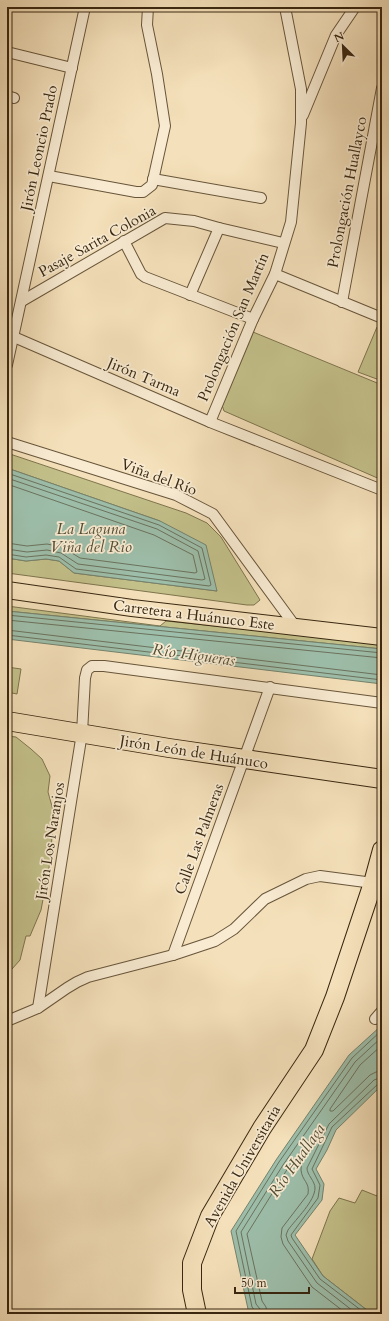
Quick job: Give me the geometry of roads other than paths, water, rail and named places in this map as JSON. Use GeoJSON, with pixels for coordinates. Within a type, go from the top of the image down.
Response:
{"type":"FeatureCollection","features":[{"type":"Feature","properties":{"kind":"highway","name":"Jirón León de Huánuco"},"geometry":{"type":"LineString","coordinates":[[7,721],[244,760],[382,779]]}},
{"type":"Feature","properties":{"kind":"highway","name":"Avenida Universitaria"},"geometry":{"type":"LineString","coordinates":[[197,1314],[192,1290],[192,1263],[210,1216],[262,1128],[314,1050],[335,997],[373,883],[382,850]]}},
{"type":"Feature","properties":{"kind":"main road","name":"Carretera a Huánuco Este"},"geometry":{"type":"LineString","coordinates":[[7,590],[132,608],[382,636]]}},
{"type":"Feature","properties":{"kind":"street","name":"Jirón Leoncio Prado"},"geometry":{"type":"LineString","coordinates":[[7,365],[10,335],[22,301],[85,7]]}},
{"type":"Feature","properties":{"kind":"street"},"geometry":{"type":"LineString","coordinates":[[49,176],[136,192],[143,192],[152,185],[165,126],[157,74],[147,25],[148,7]]}},
{"type":"Feature","properties":{"kind":"street","name":"Prolongación San Martín"},"geometry":{"type":"LineString","coordinates":[[210,422],[253,319],[275,274],[283,243],[291,222],[300,122],[301,89],[285,7]]}},
{"type":"Feature","properties":{"kind":"street"},"geometry":{"type":"LineString","coordinates":[[300,122],[336,35],[355,7]]}},
{"type":"Feature","properties":{"kind":"street"},"geometry":{"type":"LineString","coordinates":[[7,52],[72,68]]}},
{"type":"Feature","properties":{"kind":"street","name":"Prolongación Huallayco"},"geometry":{"type":"LineString","coordinates":[[342,302],[382,88]]}},
{"type":"Feature","properties":{"kind":"street"},"geometry":{"type":"LineString","coordinates":[[153,179],[261,198]]}},
{"type":"Feature","properties":{"kind":"street","name":"Pasaje Sarita Colonia"},"geometry":{"type":"LineString","coordinates":[[22,301],[165,218],[194,221],[283,243]]}},
{"type":"Feature","properties":{"kind":"street"},"geometry":{"type":"LineString","coordinates":[[190,295],[219,228]]}},
{"type":"Feature","properties":{"kind":"street"},"geometry":{"type":"LineString","coordinates":[[124,242],[141,274],[145,277],[253,319]]}},
{"type":"Feature","properties":{"kind":"street"},"geometry":{"type":"LineString","coordinates":[[275,274],[382,318]]}},
{"type":"Feature","properties":{"kind":"street","name":"Jirón Tarma"},"geometry":{"type":"LineString","coordinates":[[10,335],[210,422],[382,490]]}},
{"type":"Feature","properties":{"kind":"street","name":"Viña del Río"},"geometry":{"type":"LineString","coordinates":[[7,442],[176,495],[213,514],[295,626]]}},
{"type":"Feature","properties":{"kind":"street","name":"Jirón Los Naranjos"},"geometry":{"type":"LineString","coordinates":[[38,1008],[82,733],[85,678],[87,670],[92,666],[104,666],[270,687]]}},
{"type":"Feature","properties":{"kind":"street"},"geometry":{"type":"LineString","coordinates":[[270,687],[382,703]]}},
{"type":"Feature","properties":{"kind":"street","name":"Calle Las Palmeras"},"geometry":{"type":"LineString","coordinates":[[173,955],[270,687]]}},
{"type":"Feature","properties":{"kind":"street"},"geometry":{"type":"LineString","coordinates":[[8,1021],[38,1008],[77,982],[88,977],[173,955],[215,941],[234,929],[265,899],[306,879],[320,876],[373,883]]}},
{"type":"Feature","properties":{"kind":"street"},"geometry":{"type":"LineString","coordinates":[[375,1019],[382,1011]]}},
{"type":"Feature","properties":{"kind":"water","name":"La Laguna Viña del Rio"},"geometry":{"type":"Polygon","coordinates":[[[7,468],[160,521],[206,545],[217,591],[74,573],[59,561],[46,559],[26,561],[7,558],[7,468]]]}},
{"type":"Feature","properties":{"kind":"water","name":"Río Higueras"},"geometry":{"type":"Polygon","coordinates":[[[7,611],[382,649],[382,684],[7,639],[7,611]]]}},
{"type":"Feature","properties":{"kind":"water","name":"Río Huallaga"},"geometry":{"type":"Polygon","coordinates":[[[382,1025],[382,1085],[336,1130],[316,1169],[324,1184],[322,1200],[295,1235],[323,1276],[372,1314],[253,1314],[248,1309],[231,1231],[276,1160],[349,1055],[382,1025]]]}}]}
